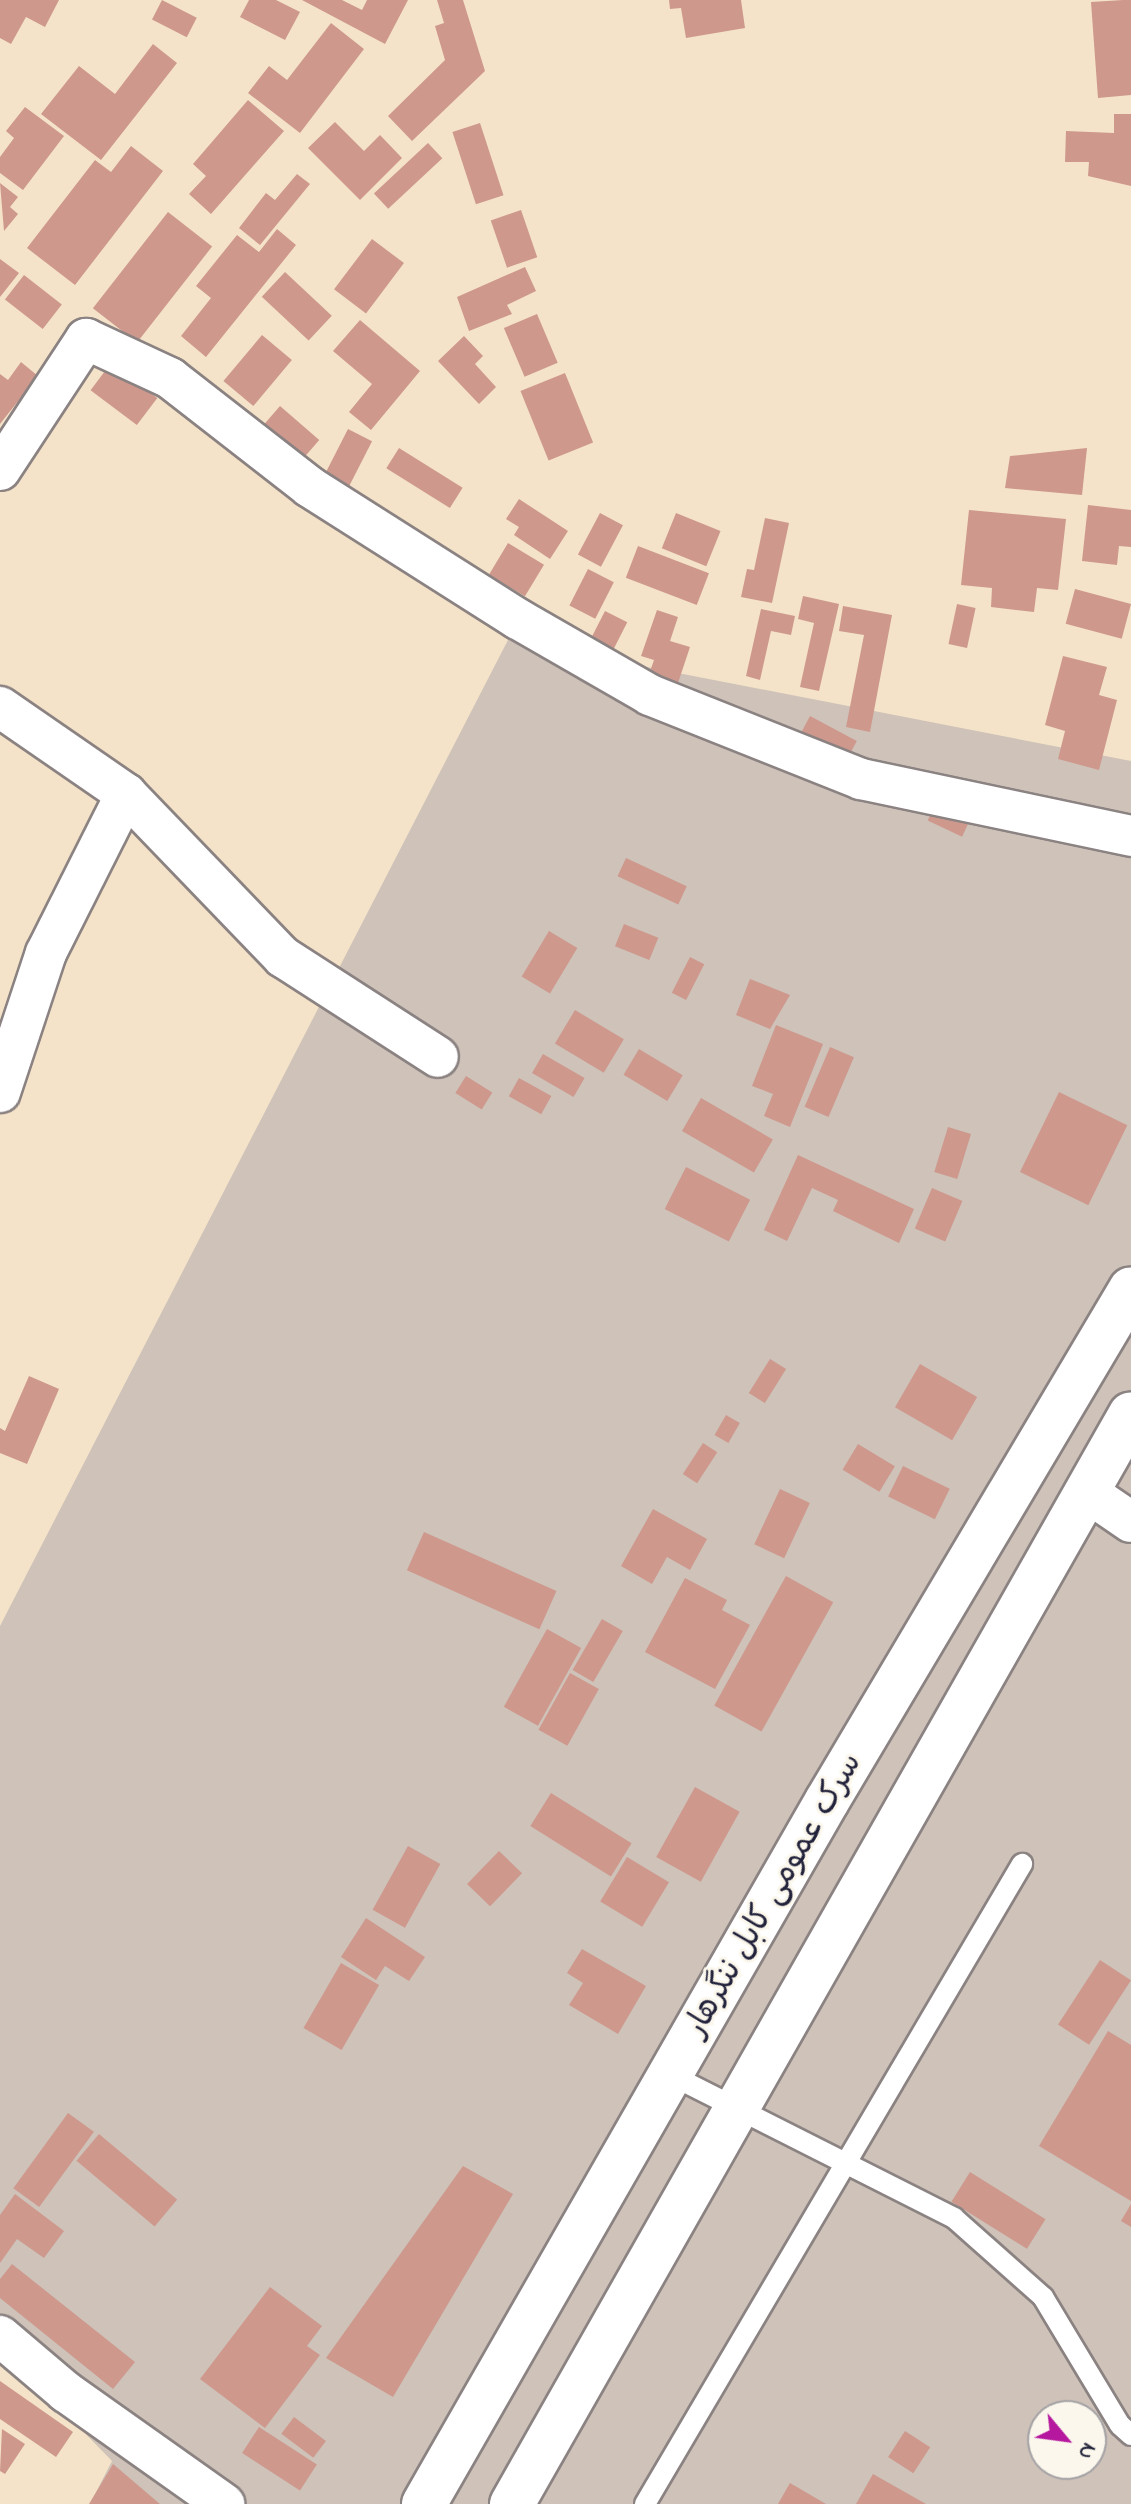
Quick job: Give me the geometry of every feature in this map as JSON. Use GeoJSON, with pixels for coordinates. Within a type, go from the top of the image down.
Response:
{"type":"FeatureCollection","features":[{"type":"Feature","properties":{"kind":"highway","name":"سرک عمومی کابل ننگرهار"},"geometry":{"type":"LineString","coordinates":[[424,2504],[673,2076],[827,1801],[1131,1289]]}},
{"type":"Feature","properties":{"kind":"highway"},"geometry":{"type":"LineString","coordinates":[[512,2504],[1131,1414]]}},
{"type":"Feature","properties":{"kind":"street"},"geometry":{"type":"LineString","coordinates":[[0,470],[86,339],[170,378],[310,487],[518,619],[650,695],[861,779],[1131,836]]}},
{"type":"Feature","properties":{"kind":"street"},"geometry":{"type":"LineString","coordinates":[[0,707],[126,794],[283,957],[438,1057]]}},
{"type":"Feature","properties":{"kind":"street"},"geometry":{"type":"LineString","coordinates":[[0,1092],[46,953],[126,794]]}},
{"type":"Feature","properties":{"kind":"street"},"geometry":{"type":"LineString","coordinates":[[1087,1492],[1131,1522]]}},
{"type":"Feature","properties":{"kind":"street"},"geometry":{"type":"LineString","coordinates":[[0,2336],[66,2392],[224,2504]]}},
{"type":"Feature","properties":{"kind":"lane"},"geometry":{"type":"LineString","coordinates":[[645,2504],[1022,1864]]}},
{"type":"Feature","properties":{"kind":"lane"},"geometry":{"type":"LineString","coordinates":[[673,2076],[954,2218],[1043,2297],[1120,2425],[1131,2435]]}},
{"type":"Feature","properties":{"kind":"shaded area"},"geometry":{"type":"Polygon","coordinates":[[[508,640],[1131,761],[1131,2504],[90,2504],[112,2461],[0,2346],[0,1626],[508,640]]]}},
{"type":"Feature","properties":{"kind":"building"},"geometry":{"type":"Polygon","coordinates":[[[0,0],[59,0],[45,27],[26,17],[11,44],[0,38],[0,0]]]}},
{"type":"Feature","properties":{"kind":"building"},"geometry":{"type":"Polygon","coordinates":[[[162,0],[197,18],[187,37],[152,20],[162,0]]]}},
{"type":"Feature","properties":{"kind":"building"},"geometry":{"type":"Polygon","coordinates":[[[249,0],[276,0],[300,12],[285,40],[240,17],[249,0]]]}},
{"type":"Feature","properties":{"kind":"building"},"geometry":{"type":"Polygon","coordinates":[[[302,0],[342,0],[362,10],[367,0],[408,0],[385,44],[302,0]]]}},
{"type":"Feature","properties":{"kind":"building"},"geometry":{"type":"Polygon","coordinates":[[[437,0],[463,0],[485,71],[412,141],[388,116],[445,60],[435,26],[444,23],[437,0]]]}},
{"type":"Feature","properties":{"kind":"building"},"geometry":{"type":"Polygon","coordinates":[[[669,0],[741,0],[745,28],[686,38],[681,8],[670,9],[669,0]]]}},
{"type":"Feature","properties":{"kind":"building"},"geometry":{"type":"Polygon","coordinates":[[[1131,0],[1131,95],[1098,98],[1091,2],[1131,0]]]}},
{"type":"Feature","properties":{"kind":"building"},"geometry":{"type":"Polygon","coordinates":[[[331,23],[364,49],[300,133],[248,93],[269,66],[287,80],[331,23]]]}},
{"type":"Feature","properties":{"kind":"building"},"geometry":{"type":"Polygon","coordinates":[[[153,44],[177,63],[101,160],[41,114],[79,66],[115,94],[153,44]]]}},
{"type":"Feature","properties":{"kind":"building"},"geometry":{"type":"Polygon","coordinates":[[[248,100],[284,131],[211,214],[189,194],[206,176],[193,164],[248,100]]]}},
{"type":"Feature","properties":{"kind":"building"},"geometry":{"type":"Polygon","coordinates":[[[25,107],[64,136],[23,190],[0,173],[0,157],[14,138],[6,131],[25,107]]]}},
{"type":"Feature","properties":{"kind":"building"},"geometry":{"type":"Polygon","coordinates":[[[1114,114],[1131,114],[1131,186],[1088,176],[1089,162],[1065,162],[1066,131],[1114,133],[1114,114]]]}},
{"type":"Feature","properties":{"kind":"building"},"geometry":{"type":"Polygon","coordinates":[[[335,122],[364,151],[380,135],[402,158],[360,200],[308,148],[335,122]]]}},
{"type":"Feature","properties":{"kind":"building"},"geometry":{"type":"Polygon","coordinates":[[[480,123],[503,195],[476,204],[452,132],[480,123]]]}},
{"type":"Feature","properties":{"kind":"building"},"geometry":{"type":"Polygon","coordinates":[[[428,143],[442,158],[388,209],[374,193],[428,143]]]}},
{"type":"Feature","properties":{"kind":"building"},"geometry":{"type":"Polygon","coordinates":[[[131,146],[163,171],[75,285],[27,248],[95,160],[111,172],[131,146]]]}},
{"type":"Feature","properties":{"kind":"building"},"geometry":{"type":"Polygon","coordinates":[[[297,174],[310,184],[260,245],[239,228],[266,193],[275,200],[297,174]]]}},
{"type":"Feature","properties":{"kind":"building"},"geometry":{"type":"Polygon","coordinates":[[[0,183],[18,197],[10,207],[18,214],[4,231],[0,183]]]}},
{"type":"Feature","properties":{"kind":"building"},"geometry":{"type":"Polygon","coordinates":[[[521,210],[537,257],[507,268],[491,220],[521,210]]]}},
{"type":"Feature","properties":{"kind":"building"},"geometry":{"type":"Polygon","coordinates":[[[168,212],[212,246],[137,343],[93,308],[168,212]]]}},
{"type":"Feature","properties":{"kind":"building"},"geometry":{"type":"Polygon","coordinates":[[[277,229],[296,245],[206,357],[181,336],[211,298],[196,286],[237,235],[259,252],[277,229]]]}},
{"type":"Feature","properties":{"kind":"building"},"geometry":{"type":"Polygon","coordinates":[[[372,239],[404,263],[366,313],[334,289],[372,239]]]}},
{"type":"Feature","properties":{"kind":"building"},"geometry":{"type":"Polygon","coordinates":[[[0,259],[19,273],[0,297],[0,259]]]}},
{"type":"Feature","properties":{"kind":"building"},"geometry":{"type":"Polygon","coordinates":[[[525,267],[536,291],[507,305],[512,314],[469,331],[457,297],[525,267]]]}},
{"type":"Feature","properties":{"kind":"building"},"geometry":{"type":"Polygon","coordinates":[[[285,272],[332,316],[309,341],[262,297],[285,272]]]}},
{"type":"Feature","properties":{"kind":"building"},"geometry":{"type":"Polygon","coordinates":[[[24,275],[62,305],[43,329],[5,299],[24,275]]]}},
{"type":"Feature","properties":{"kind":"building"},"geometry":{"type":"Polygon","coordinates":[[[537,314],[558,363],[525,377],[504,328],[537,314]]]}},
{"type":"Feature","properties":{"kind":"building"},"geometry":{"type":"Polygon","coordinates":[[[360,320],[420,371],[371,430],[349,412],[372,384],[333,351],[360,320]]]}},
{"type":"Feature","properties":{"kind":"building"},"geometry":{"type":"Polygon","coordinates":[[[262,335],[292,360],[253,406],[223,381],[262,335]]]}},
{"type":"Feature","properties":{"kind":"building"},"geometry":{"type":"Polygon","coordinates":[[[464,336],[483,356],[475,364],[496,387],[479,404],[438,361],[464,336]]]}},
{"type":"Feature","properties":{"kind":"building"},"geometry":{"type":"Polygon","coordinates":[[[21,362],[38,376],[0,424],[0,374],[8,380],[21,362]]]}},
{"type":"Feature","properties":{"kind":"building"},"geometry":{"type":"Polygon","coordinates":[[[111,363],[157,398],[137,425],[91,390],[111,363]]]}},
{"type":"Feature","properties":{"kind":"building"},"geometry":{"type":"Polygon","coordinates":[[[565,373],[593,443],[549,461],[520,391],[565,373]]]}},
{"type":"Feature","properties":{"kind":"building"},"geometry":{"type":"Polygon","coordinates":[[[280,406],[319,440],[296,467],[257,432],[280,406]]]}},
{"type":"Feature","properties":{"kind":"building"},"geometry":{"type":"Polygon","coordinates":[[[348,429],[372,441],[348,488],[324,475],[348,429]]]}},
{"type":"Feature","properties":{"kind":"building"},"geometry":{"type":"Polygon","coordinates":[[[399,448],[463,488],[450,508],[386,468],[399,448]]]}},
{"type":"Feature","properties":{"kind":"building"},"geometry":{"type":"Polygon","coordinates":[[[1087,448],[1082,495],[1005,488],[1010,456],[1087,448]]]}},
{"type":"Feature","properties":{"kind":"building"},"geometry":{"type":"Polygon","coordinates":[[[519,499],[568,531],[550,559],[514,535],[519,527],[506,519],[519,499]]]}},
{"type":"Feature","properties":{"kind":"building"},"geometry":{"type":"Polygon","coordinates":[[[1088,505],[1131,510],[1131,547],[1119,546],[1117,565],[1082,561],[1088,505]]]}},
{"type":"Feature","properties":{"kind":"building"},"geometry":{"type":"Polygon","coordinates":[[[969,510],[1066,519],[1058,590],[1037,588],[1034,612],[991,607],[992,588],[961,585],[969,510]]]}},
{"type":"Feature","properties":{"kind":"building"},"geometry":{"type":"Polygon","coordinates":[[[600,513],[623,525],[601,567],[578,554],[600,513]]]}},
{"type":"Feature","properties":{"kind":"building"},"geometry":{"type":"Polygon","coordinates":[[[676,513],[721,531],[706,566],[662,548],[676,513]]]}},
{"type":"Feature","properties":{"kind":"building"},"geometry":{"type":"Polygon","coordinates":[[[765,518],[789,523],[772,603],[741,597],[747,569],[754,570],[765,518]]]}},
{"type":"Feature","properties":{"kind":"building"},"geometry":{"type":"Polygon","coordinates":[[[508,543],[544,565],[525,596],[489,575],[508,543]]]}},
{"type":"Feature","properties":{"kind":"building"},"geometry":{"type":"Polygon","coordinates":[[[638,546],[709,573],[697,605],[626,578],[638,546]]]}},
{"type":"Feature","properties":{"kind":"building"},"geometry":{"type":"Polygon","coordinates":[[[588,569],[614,582],[595,619],[569,606],[588,569]]]}},
{"type":"Feature","properties":{"kind":"building"},"geometry":{"type":"Polygon","coordinates":[[[1075,589],[1131,604],[1122,639],[1066,624],[1075,589]]]}},
{"type":"Feature","properties":{"kind":"building"},"geometry":{"type":"Polygon","coordinates":[[[803,596],[839,604],[819,691],[800,687],[814,623],[798,619],[803,596]]]}},
{"type":"Feature","properties":{"kind":"building"},"geometry":{"type":"Polygon","coordinates":[[[957,604],[976,608],[967,648],[948,644],[957,604]]]}},
{"type":"Feature","properties":{"kind":"building"},"geometry":{"type":"Polygon","coordinates":[[[843,606],[892,615],[870,732],[846,727],[864,635],[839,631],[843,606]]]}},
{"type":"Feature","properties":{"kind":"building"},"geometry":{"type":"Polygon","coordinates":[[[761,609],[795,616],[791,635],[771,631],[760,680],[746,676],[761,609]]]}},
{"type":"Feature","properties":{"kind":"building"},"geometry":{"type":"Polygon","coordinates":[[[657,610],[678,617],[670,641],[690,647],[675,692],[646,683],[654,660],[641,656],[657,610]]]}},
{"type":"Feature","properties":{"kind":"building"},"geometry":{"type":"Polygon","coordinates":[[[605,611],[627,622],[610,657],[587,646],[605,611]]]}},
{"type":"Feature","properties":{"kind":"building"},"geometry":{"type":"Polygon","coordinates":[[[1063,656],[1107,667],[1099,695],[1117,700],[1099,770],[1058,759],[1065,731],[1045,725],[1063,656]]]}},
{"type":"Feature","properties":{"kind":"building"},"geometry":{"type":"Polygon","coordinates":[[[810,716],[857,741],[846,762],[799,737],[810,716]]]}},
{"type":"Feature","properties":{"kind":"building"},"geometry":{"type":"Polygon","coordinates":[[[934,807],[968,823],[962,837],[928,821],[934,807]]]}},
{"type":"Feature","properties":{"kind":"building"},"geometry":{"type":"Polygon","coordinates":[[[626,858],[687,886],[678,904],[618,876],[626,858]]]}},
{"type":"Feature","properties":{"kind":"building"},"geometry":{"type":"Polygon","coordinates":[[[624,924],[658,938],[649,960],[615,946],[624,924]]]}},
{"type":"Feature","properties":{"kind":"building"},"geometry":{"type":"Polygon","coordinates":[[[549,931],[577,948],[550,993],[522,976],[549,931]]]}},
{"type":"Feature","properties":{"kind":"building"},"geometry":{"type":"Polygon","coordinates":[[[690,957],[704,964],[686,1000],[672,993],[690,957]]]}},
{"type":"Feature","properties":{"kind":"building"},"geometry":{"type":"Polygon","coordinates":[[[750,979],[790,995],[770,1029],[736,1015],[750,979]]]}},
{"type":"Feature","properties":{"kind":"building"},"geometry":{"type":"Polygon","coordinates":[[[575,1010],[624,1039],[604,1073],[555,1043],[575,1010]]]}},
{"type":"Feature","properties":{"kind":"building"},"geometry":{"type":"Polygon","coordinates":[[[776,1025],[823,1044],[790,1127],[764,1116],[773,1094],[752,1086],[776,1025]]]}},
{"type":"Feature","properties":{"kind":"building"},"geometry":{"type":"Polygon","coordinates":[[[830,1047],[854,1057],[829,1117],[805,1107],[830,1047]]]}},
{"type":"Feature","properties":{"kind":"building"},"geometry":{"type":"Polygon","coordinates":[[[639,1049],[683,1075],[667,1101],[624,1075],[639,1049]]]}},
{"type":"Feature","properties":{"kind":"building"},"geometry":{"type":"Polygon","coordinates":[[[543,1054],[585,1078],[574,1097],[532,1073],[543,1054]]]}},
{"type":"Feature","properties":{"kind":"building"},"geometry":{"type":"Polygon","coordinates":[[[466,1076],[492,1092],[482,1109],[455,1093],[466,1076]]]}},
{"type":"Feature","properties":{"kind":"building"},"geometry":{"type":"Polygon","coordinates":[[[519,1078],[551,1096],[541,1114],[509,1096],[519,1078]]]}},
{"type":"Feature","properties":{"kind":"building"},"geometry":{"type":"Polygon","coordinates":[[[1059,1092],[1127,1125],[1088,1205],[1020,1172],[1059,1092]]]}},
{"type":"Feature","properties":{"kind":"building"},"geometry":{"type":"Polygon","coordinates":[[[701,1098],[773,1140],[754,1172],[682,1131],[701,1098]]]}},
{"type":"Feature","properties":{"kind":"building"},"geometry":{"type":"Polygon","coordinates":[[[948,1127],[971,1134],[957,1179],[934,1172],[948,1127]]]}},
{"type":"Feature","properties":{"kind":"building"},"geometry":{"type":"Polygon","coordinates":[[[798,1155],[914,1209],[899,1243],[833,1211],[838,1200],[812,1188],[787,1241],[764,1230],[798,1155]]]}},
{"type":"Feature","properties":{"kind":"building"},"geometry":{"type":"Polygon","coordinates":[[[686,1167],[750,1200],[729,1242],[665,1209],[686,1167]]]}},
{"type":"Feature","properties":{"kind":"building"},"geometry":{"type":"Polygon","coordinates":[[[932,1188],[962,1201],[945,1241],[915,1229],[932,1188]]]}},
{"type":"Feature","properties":{"kind":"building"},"geometry":{"type":"Polygon","coordinates":[[[770,1359],[786,1369],[765,1403],[749,1393],[770,1359]]]}},
{"type":"Feature","properties":{"kind":"building"},"geometry":{"type":"Polygon","coordinates":[[[920,1364],[977,1397],[952,1440],[895,1407],[920,1364]]]}},
{"type":"Feature","properties":{"kind":"building"},"geometry":{"type":"Polygon","coordinates":[[[29,1376],[59,1389],[27,1464],[0,1453],[0,1428],[5,1431],[29,1376]]]}},
{"type":"Feature","properties":{"kind":"building"},"geometry":{"type":"Polygon","coordinates":[[[726,1415],[740,1423],[728,1443],[714,1435],[726,1415]]]}},
{"type":"Feature","properties":{"kind":"building"},"geometry":{"type":"Polygon","coordinates":[[[703,1443],[717,1452],[697,1483],[683,1474],[703,1443]]]}},
{"type":"Feature","properties":{"kind":"building"},"geometry":{"type":"Polygon","coordinates":[[[858,1444],[895,1466],[879,1492],[843,1470],[858,1444]]]}},
{"type":"Feature","properties":{"kind":"building"},"geometry":{"type":"Polygon","coordinates":[[[903,1466],[950,1489],[935,1519],[888,1497],[903,1466]]]}},
{"type":"Feature","properties":{"kind":"building"},"geometry":{"type":"Polygon","coordinates":[[[780,1489],[810,1503],[784,1558],[754,1544],[780,1489]]]}},
{"type":"Feature","properties":{"kind":"building"},"geometry":{"type":"Polygon","coordinates":[[[653,1509],[707,1539],[690,1570],[667,1557],[652,1584],[621,1566],[653,1509]]]}},
{"type":"Feature","properties":{"kind":"building"},"geometry":{"type":"Polygon","coordinates":[[[424,1532],[556,1591],[539,1629],[407,1570],[424,1532]]]}},
{"type":"Feature","properties":{"kind":"building"},"geometry":{"type":"Polygon","coordinates":[[[786,1576],[833,1602],[761,1732],[714,1705],[786,1576]]]}},
{"type":"Feature","properties":{"kind":"building"},"geometry":{"type":"Polygon","coordinates":[[[685,1578],[727,1600],[722,1610],[750,1625],[715,1689],[645,1652],[685,1578]]]}},
{"type":"Feature","properties":{"kind":"building"},"geometry":{"type":"Polygon","coordinates":[[[602,1619],[623,1631],[593,1682],[572,1670],[602,1619]]]}},
{"type":"Feature","properties":{"kind":"building"},"geometry":{"type":"Polygon","coordinates":[[[547,1629],[581,1648],[538,1726],[504,1707],[547,1629]]]}},
{"type":"Feature","properties":{"kind":"building"},"geometry":{"type":"Polygon","coordinates":[[[570,1673],[599,1689],[567,1746],[538,1730],[570,1673]]]}},
{"type":"Feature","properties":{"kind":"building"},"geometry":{"type":"Polygon","coordinates":[[[695,1787],[740,1812],[701,1882],[656,1857],[695,1787]]]}},
{"type":"Feature","properties":{"kind":"building"},"geometry":{"type":"Polygon","coordinates":[[[551,1793],[632,1843],[611,1876],[530,1826],[551,1793]]]}},
{"type":"Feature","properties":{"kind":"building"},"geometry":{"type":"Polygon","coordinates":[[[408,1846],[440,1864],[405,1928],[373,1910],[408,1846]]]}},
{"type":"Feature","properties":{"kind":"building"},"geometry":{"type":"Polygon","coordinates":[[[499,1851],[522,1873],[490,1906],[467,1884],[499,1851]]]}},
{"type":"Feature","properties":{"kind":"building"},"geometry":{"type":"Polygon","coordinates":[[[627,1857],[669,1882],[642,1927],[600,1902],[627,1857]]]}},
{"type":"Feature","properties":{"kind":"building"},"geometry":{"type":"Polygon","coordinates":[[[366,1918],[425,1957],[409,1981],[385,1966],[376,1980],[341,1957],[366,1918]]]}},
{"type":"Feature","properties":{"kind":"building"},"geometry":{"type":"Polygon","coordinates":[[[582,1949],[646,1986],[618,2034],[569,2005],[583,1983],[567,1973],[582,1949]]]}},
{"type":"Feature","properties":{"kind":"building"},"geometry":{"type":"Polygon","coordinates":[[[1100,1960],[1131,1980],[1089,2045],[1058,2025],[1100,1960]]]}},
{"type":"Feature","properties":{"kind":"building"},"geometry":{"type":"Polygon","coordinates":[[[341,1963],[379,1985],[342,2050],[304,2028],[341,1963]]]}},
{"type":"Feature","properties":{"kind":"building"},"geometry":{"type":"Polygon","coordinates":[[[1108,2031],[1131,2045],[1131,2201],[1039,2146],[1108,2031]]]}},
{"type":"Feature","properties":{"kind":"building"},"geometry":{"type":"Polygon","coordinates":[[[68,2113],[94,2132],[39,2207],[13,2188],[68,2113]]]}},
{"type":"Feature","properties":{"kind":"building"},"geometry":{"type":"Polygon","coordinates":[[[99,2134],[177,2200],[155,2226],[77,2161],[99,2134]]]}},
{"type":"Feature","properties":{"kind":"building"},"geometry":{"type":"Polygon","coordinates":[[[463,2166],[513,2194],[393,2397],[326,2358],[463,2166]]]}},
{"type":"Feature","properties":{"kind":"building"},"geometry":{"type":"Polygon","coordinates":[[[970,2172],[1045,2219],[1027,2249],[951,2202],[970,2172]]]}},
{"type":"Feature","properties":{"kind":"building"},"geometry":{"type":"Polygon","coordinates":[[[15,2194],[64,2231],[44,2258],[17,2239],[0,2263],[0,2215],[15,2194]]]}},
{"type":"Feature","properties":{"kind":"building"},"geometry":{"type":"Polygon","coordinates":[[[1131,2204],[1131,2227],[1121,2221],[1131,2204]]]}},
{"type":"Feature","properties":{"kind":"building"},"geometry":{"type":"Polygon","coordinates":[[[12,2264],[135,2362],[113,2389],[0,2298],[0,2279],[12,2264]]]}},
{"type":"Feature","properties":{"kind":"building"},"geometry":{"type":"Polygon","coordinates":[[[270,2287],[322,2326],[307,2346],[320,2355],[265,2428],[200,2379],[270,2287]]]}},
{"type":"Feature","properties":{"kind":"building"},"geometry":{"type":"Polygon","coordinates":[[[0,2381],[73,2432],[56,2457],[0,2419],[0,2381]]]}},
{"type":"Feature","properties":{"kind":"building"},"geometry":{"type":"Polygon","coordinates":[[[294,2417],[326,2441],[313,2458],[281,2434],[294,2417]]]}},
{"type":"Feature","properties":{"kind":"building"},"geometry":{"type":"Polygon","coordinates":[[[259,2427],[317,2465],[300,2491],[242,2453],[259,2427]]]}},
{"type":"Feature","properties":{"kind":"building"},"geometry":{"type":"Polygon","coordinates":[[[2,2429],[25,2444],[5,2474],[0,2471],[2,2429]]]}},
{"type":"Feature","properties":{"kind":"building"},"geometry":{"type":"Polygon","coordinates":[[[905,2431],[930,2447],[913,2473],[888,2457],[905,2431]]]}},
{"type":"Feature","properties":{"kind":"building"},"geometry":{"type":"Polygon","coordinates":[[[113,2464],[160,2504],[89,2504],[113,2464]]]}},
{"type":"Feature","properties":{"kind":"building"},"geometry":{"type":"Polygon","coordinates":[[[873,2474],[926,2504],[856,2504],[873,2474]]]}},
{"type":"Feature","properties":{"kind":"building"},"geometry":{"type":"Polygon","coordinates":[[[790,2483],[826,2504],[778,2504],[790,2483]]]}}]}
